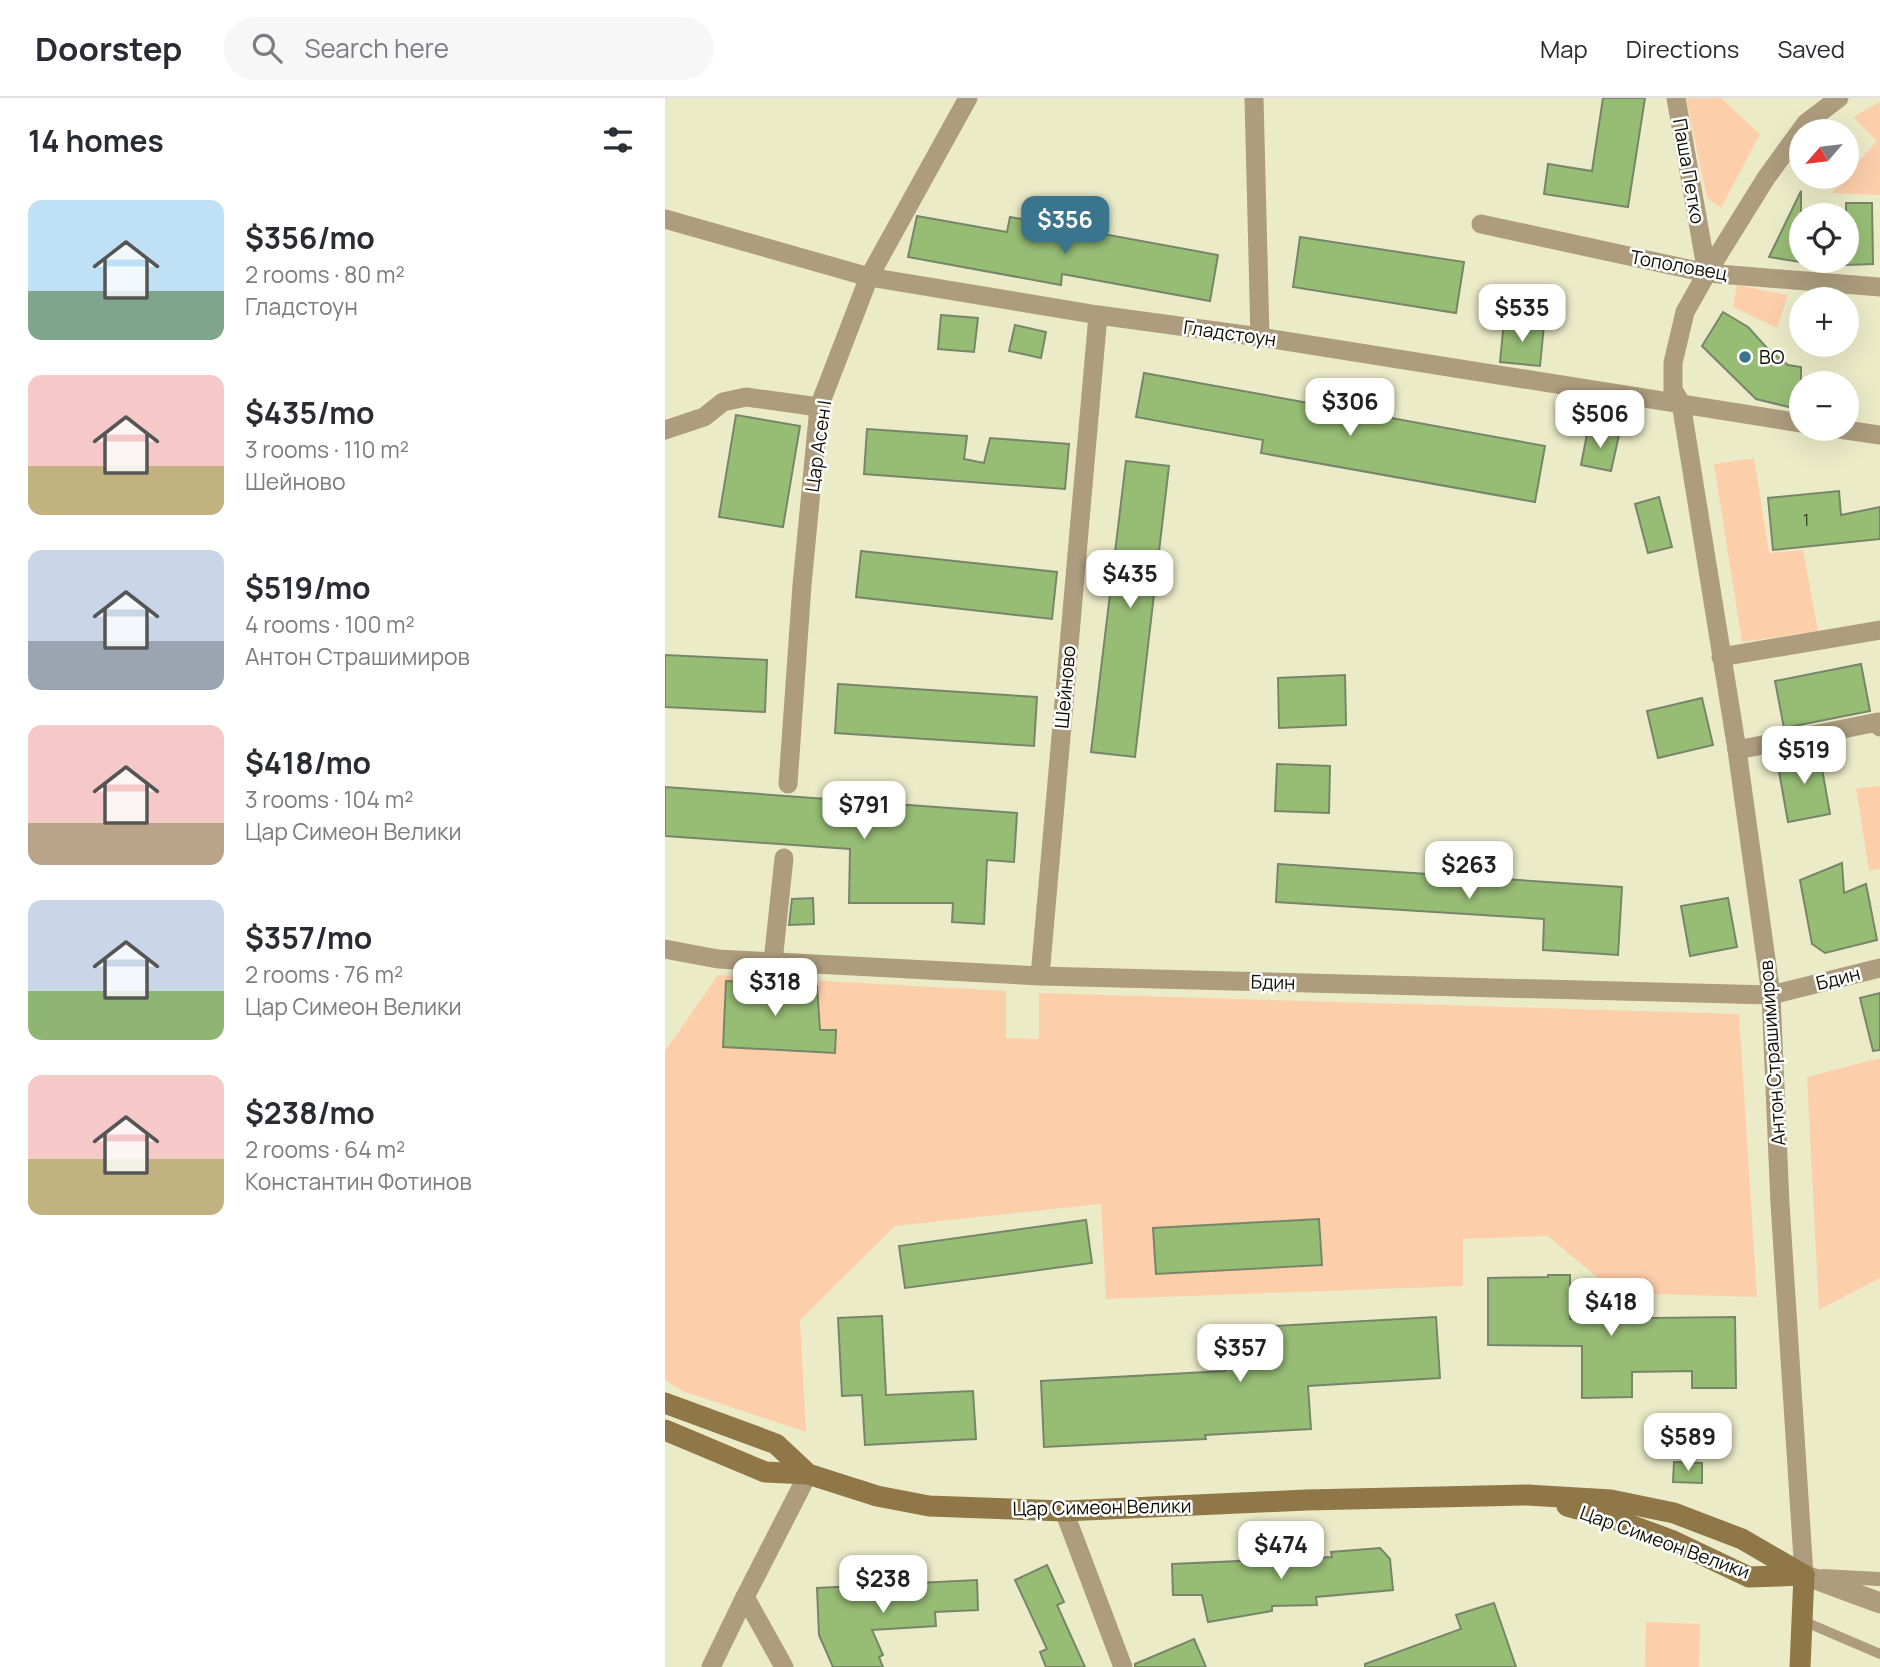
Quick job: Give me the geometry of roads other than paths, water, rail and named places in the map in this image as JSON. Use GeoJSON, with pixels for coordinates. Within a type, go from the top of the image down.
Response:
{"type":"FeatureCollection","features":[{"type":"Feature","properties":{"kind":"main road","name":"Цар Симеон Велики"},"geometry":{"type":"LineString","coordinates":[[665,1404],[776,1444],[808,1474]]}},
{"type":"Feature","properties":{"kind":"main road","name":"Цар Симеон Велики"},"geometry":{"type":"LineString","coordinates":[[665,1430],[765,1472],[808,1474],[877,1496],[929,1506],[1064,1511],[1306,1500],[1527,1495],[1611,1500],[1674,1513],[1742,1539],[1804,1575]]}},
{"type":"Feature","properties":{"kind":"main road","name":"Цар Симеон Велики"},"geometry":{"type":"LineString","coordinates":[[1527,1495],[1611,1518],[1671,1540],[1749,1577],[1804,1575]]}},
{"type":"Feature","properties":{"kind":"main road","name":"Антон Страшимиров"},"geometry":{"type":"LineString","coordinates":[[1800,1667],[1804,1575]]}},
{"type":"Feature","properties":{"kind":"street","name":"Цар Асен I"},"geometry":{"type":"LineString","coordinates":[[789,784],[819,407],[869,277],[968,98]]}},
{"type":"Feature","properties":{"kind":"street"},"geometry":{"type":"LineString","coordinates":[[1254,98],[1260,337]]}},
{"type":"Feature","properties":{"kind":"street","name":"Паша Петко"},"geometry":{"type":"LineString","coordinates":[[1676,98],[1707,273]]}},
{"type":"Feature","properties":{"kind":"street"},"geometry":{"type":"LineString","coordinates":[[1681,403],[1674,390],[1673,363],[1685,312],[1766,178],[1806,124],[1839,98]]}},
{"type":"Feature","properties":{"kind":"street","name":"Гладстоун"},"geometry":{"type":"LineString","coordinates":[[665,219],[869,277],[1098,315],[1260,337],[1789,421]]}},
{"type":"Feature","properties":{"kind":"street","name":"Тополовец"},"geometry":{"type":"LineString","coordinates":[[1481,224],[1707,273],[1880,287]]}},
{"type":"Feature","properties":{"kind":"street","name":"Шейново"},"geometry":{"type":"LineString","coordinates":[[1040,976],[1098,315]]}},
{"type":"Feature","properties":{"kind":"street"},"geometry":{"type":"LineString","coordinates":[[665,430],[704,417],[723,402],[746,397],[819,407]]}},
{"type":"Feature","properties":{"kind":"street","name":"Антон Страшимиров"},"geometry":{"type":"LineString","coordinates":[[1681,403],[1737,750],[1771,995],[1780,1204],[1804,1575]]}},
{"type":"Feature","properties":{"kind":"street"},"geometry":{"type":"LineString","coordinates":[[1859,432],[1880,435]]}},
{"type":"Feature","properties":{"kind":"street"},"geometry":{"type":"LineString","coordinates":[[1721,657],[1880,630]]}},
{"type":"Feature","properties":{"kind":"street"},"geometry":{"type":"LineString","coordinates":[[1737,750],[1878,722],[1880,727]]}},
{"type":"Feature","properties":{"kind":"street"},"geometry":{"type":"LineString","coordinates":[[773,962],[784,859]]}},
{"type":"Feature","properties":{"kind":"street","name":"Бдин"},"geometry":{"type":"LineString","coordinates":[[665,949],[718,959],[1040,976],[1771,995],[1880,968]]}},
{"type":"Feature","properties":{"kind":"street"},"geometry":{"type":"LineString","coordinates":[[711,1667],[808,1474]]}},
{"type":"Feature","properties":{"kind":"street"},"geometry":{"type":"LineString","coordinates":[[1064,1511],[1123,1667]]}},
{"type":"Feature","properties":{"kind":"street"},"geometry":{"type":"LineString","coordinates":[[1804,1575],[1880,1579]]}},
{"type":"Feature","properties":{"kind":"street","name":"Цар Симеон Велики"},"geometry":{"type":"LineString","coordinates":[[1804,1575],[1880,1603]]}},
{"type":"Feature","properties":{"kind":"street"},"geometry":{"type":"LineString","coordinates":[[745,1597],[784,1667]]}},
{"type":"Feature","properties":{"kind":"lane"},"geometry":{"type":"LineString","coordinates":[[1802,1621],[1880,1654]]}},
{"type":"Feature","properties":{"kind":"place","name":"ВО"},"geometry":{"type":"Point","coordinates":[1745,357]}}]}
